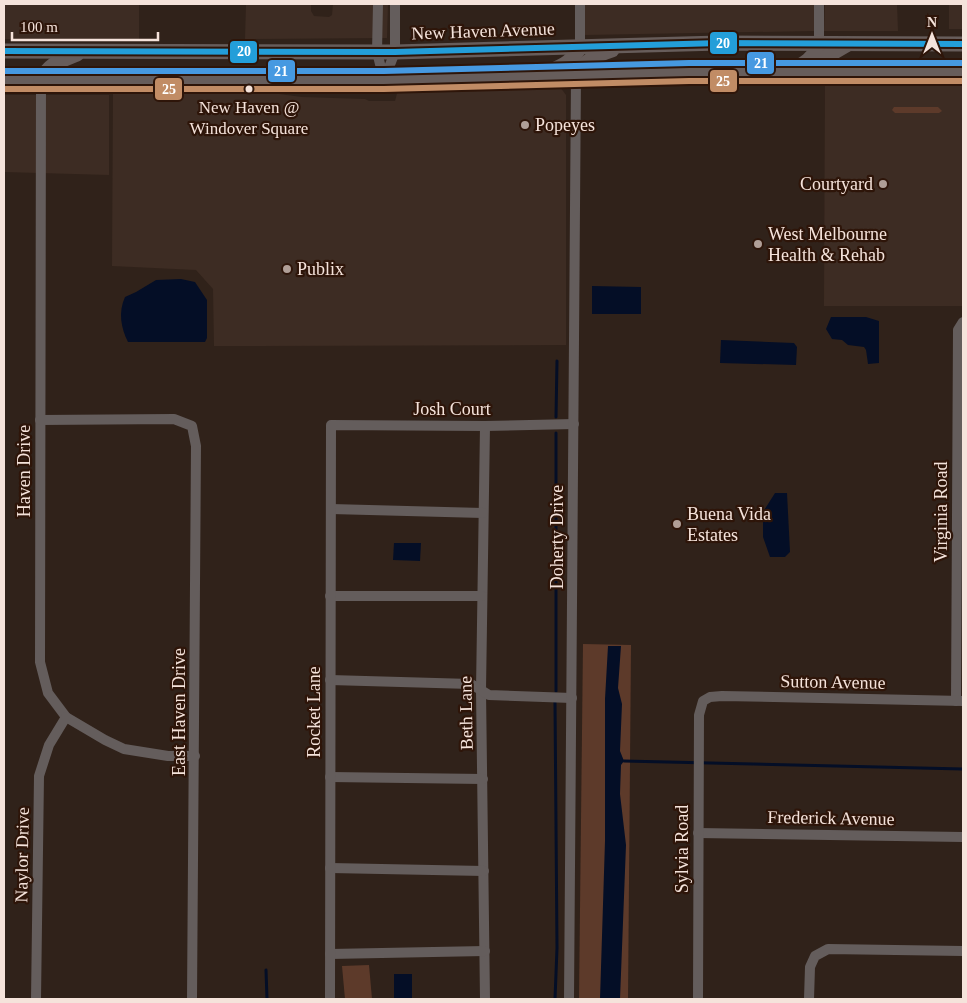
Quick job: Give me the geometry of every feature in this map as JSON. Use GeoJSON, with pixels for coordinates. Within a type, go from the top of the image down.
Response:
{"type":"FeatureCollection","features":[{"type":"Feature","properties":{"kind":"main road","name":"New Haven Avenue"},"geometry":{"type":"LineString","coordinates":[[4,51],[395,52],[626,45],[819,42],[963,44]]}},
{"type":"Feature","properties":{"kind":"main road"},"geometry":{"type":"LineString","coordinates":[[788,71],[810,58],[818,48],[819,42]]}},
{"type":"Feature","properties":{"kind":"main road"},"geometry":{"type":"LineString","coordinates":[[816,71],[829,55],[849,43]]}},
{"type":"Feature","properties":{"kind":"main road"},"geometry":{"type":"LineString","coordinates":[[576,76],[584,63],[594,56],[626,45]]}},
{"type":"Feature","properties":{"kind":"main road"},"geometry":{"type":"LineString","coordinates":[[538,77],[564,65],[573,58],[580,47]]}},
{"type":"Feature","properties":{"kind":"main road"},"geometry":{"type":"LineString","coordinates":[[41,80],[47,69],[83,51]]}},
{"type":"Feature","properties":{"kind":"main road"},"geometry":{"type":"LineString","coordinates":[[4,80],[384,80],[689,72],[963,72]]}},
{"type":"Feature","properties":{"kind":"street"},"geometry":{"type":"LineString","coordinates":[[378,4],[377,52],[384,80]]}},
{"type":"Feature","properties":{"kind":"street"},"geometry":{"type":"LineString","coordinates":[[384,80],[395,52],[395,4]]}},
{"type":"Feature","properties":{"kind":"street"},"geometry":{"type":"LineString","coordinates":[[580,4],[580,47]]}},
{"type":"Feature","properties":{"kind":"street"},"geometry":{"type":"LineString","coordinates":[[819,42],[820,4]]}},
{"type":"Feature","properties":{"kind":"street","name":"Doherty Drive"},"geometry":{"type":"LineString","coordinates":[[569,999],[576,76]]}},
{"type":"Feature","properties":{"kind":"street","name":"Haven Drive"},"geometry":{"type":"LineString","coordinates":[[41,80],[40,662],[48,693],[66,717],[104,740],[124,749],[168,756],[195,756]]}},
{"type":"Feature","properties":{"kind":"street","name":"Virginia Road"},"geometry":{"type":"LineString","coordinates":[[960,701],[958,330],[962,323]]}},
{"type":"Feature","properties":{"kind":"street","name":"East Haven Drive"},"geometry":{"type":"LineString","coordinates":[[40,420],[174,419],[192,426],[196,446],[192,999]]}},
{"type":"Feature","properties":{"kind":"street","name":"Josh Court"},"geometry":{"type":"LineString","coordinates":[[330,425],[485,426],[574,424]]}},
{"type":"Feature","properties":{"kind":"street","name":"Rocket Lane"},"geometry":{"type":"LineString","coordinates":[[330,425],[330,999]]}},
{"type":"Feature","properties":{"kind":"street","name":"Beth Lane"},"geometry":{"type":"LineString","coordinates":[[485,426],[481,690],[485,999]]}},
{"type":"Feature","properties":{"kind":"street"},"geometry":{"type":"LineString","coordinates":[[331,509],[483,513]]}},
{"type":"Feature","properties":{"kind":"street"},"geometry":{"type":"LineString","coordinates":[[330,596],[482,596]]}},
{"type":"Feature","properties":{"kind":"street"},"geometry":{"type":"LineString","coordinates":[[330,680],[471,684],[489,695],[572,698]]}},
{"type":"Feature","properties":{"kind":"street","name":"Sutton Avenue"},"geometry":{"type":"LineString","coordinates":[[704,701],[710,697],[722,696],[960,701]]}},
{"type":"Feature","properties":{"kind":"street","name":"Sylvia Road"},"geometry":{"type":"LineString","coordinates":[[698,999],[698,756],[699,715],[704,701]]}},
{"type":"Feature","properties":{"kind":"street","name":"Naylor Drive"},"geometry":{"type":"LineString","coordinates":[[36,999],[39,776],[49,745],[66,717]]}},
{"type":"Feature","properties":{"kind":"street"},"geometry":{"type":"LineString","coordinates":[[330,777],[483,779]]}},
{"type":"Feature","properties":{"kind":"street","name":"Frederick Avenue"},"geometry":{"type":"LineString","coordinates":[[698,833],[963,836]]}},
{"type":"Feature","properties":{"kind":"street"},"geometry":{"type":"LineString","coordinates":[[330,868],[484,871]]}},
{"type":"Feature","properties":{"kind":"street"},"geometry":{"type":"LineString","coordinates":[[809,999],[810,967],[815,956],[828,949],[963,951]]}},
{"type":"Feature","properties":{"kind":"street"},"geometry":{"type":"LineString","coordinates":[[330,954],[485,951]]}},
{"type":"Feature","properties":{"kind":"shaded area"},"geometry":{"type":"Polygon","coordinates":[[[4,4],[139,4],[139,39],[4,39],[4,4]]]}},
{"type":"Feature","properties":{"kind":"shaded area"},"geometry":{"type":"Polygon","coordinates":[[[246,4],[311,4],[311,11],[314,16],[329,17],[332,15],[333,4],[388,4],[387,38],[245,39],[246,4]]]}},
{"type":"Feature","properties":{"kind":"shaded area"},"geometry":{"type":"Polygon","coordinates":[[[585,4],[815,4],[814,31],[585,35],[585,4]]]}},
{"type":"Feature","properties":{"kind":"shaded area"},"geometry":{"type":"Polygon","coordinates":[[[825,4],[897,4],[898,31],[824,31],[825,4]]]}},
{"type":"Feature","properties":{"kind":"shaded area"},"geometry":{"type":"Polygon","coordinates":[[[949,4],[963,4],[963,29],[949,29],[949,4]]]}},
{"type":"Feature","properties":{"kind":"shaded area"},"geometry":{"type":"Polygon","coordinates":[[[825,84],[963,85],[963,306],[824,306],[825,84]]]}},
{"type":"Feature","properties":{"kind":"shaded area"},"geometry":{"type":"Polygon","coordinates":[[[560,87],[566,95],[566,345],[214,346],[213,289],[196,270],[112,266],[113,90],[256,91],[302,97],[395,101],[398,90],[560,87]]]}},
{"type":"Feature","properties":{"kind":"shaded area"},"geometry":{"type":"Polygon","coordinates":[[[4,95],[109,95],[109,175],[4,172],[4,95]]]}},
{"type":"Feature","properties":{"kind":"shaded area"},"geometry":{"type":"Polygon","coordinates":[[[894,107],[938,107],[942,111],[939,113],[895,113],[892,110],[894,107]]]}},
{"type":"Feature","properties":{"kind":"shaded area"},"geometry":{"type":"Polygon","coordinates":[[[583,644],[631,645],[628,999],[579,999],[583,644]]]}},
{"type":"Feature","properties":{"kind":"shaded area"},"geometry":{"type":"Polygon","coordinates":[[[369,965],[372,999],[345,999],[342,966],[369,965]]]}},
{"type":"Feature","properties":{"kind":"water"},"geometry":{"type":"Polygon","coordinates":[[[181,279],[195,282],[207,300],[207,338],[205,342],[128,342],[121,320],[125,297],[156,280],[181,279]]]}},
{"type":"Feature","properties":{"kind":"water"},"geometry":{"type":"Polygon","coordinates":[[[592,286],[641,287],[641,314],[592,314],[592,286]]]}},
{"type":"Feature","properties":{"kind":"water"},"geometry":{"type":"Polygon","coordinates":[[[831,317],[866,317],[879,321],[879,363],[868,364],[864,347],[848,345],[842,340],[832,339],[826,329],[831,317]]]}},
{"type":"Feature","properties":{"kind":"water"},"geometry":{"type":"Polygon","coordinates":[[[721,340],[794,343],[797,347],[796,365],[720,363],[721,340]]]}},
{"type":"Feature","properties":{"kind":"water"},"geometry":{"type":"Polygon","coordinates":[[[775,493],[787,493],[790,552],[785,557],[770,557],[763,537],[763,512],[775,493]]]}},
{"type":"Feature","properties":{"kind":"water"},"geometry":{"type":"Polygon","coordinates":[[[394,543],[421,543],[420,561],[393,560],[394,543]]]}},
{"type":"Feature","properties":{"kind":"water"},"geometry":{"type":"Polygon","coordinates":[[[608,646],[621,646],[618,688],[622,704],[620,751],[624,761],[621,765],[620,794],[626,845],[620,999],[600,999],[605,841],[605,699],[608,646]]]}},
{"type":"Feature","properties":{"kind":"water"},"geometry":{"type":"Polygon","coordinates":[[[394,974],[412,974],[412,999],[394,999],[394,974]]]}},
{"type":"Feature","properties":{"kind":"waterway"},"geometry":{"type":"LineString","coordinates":[[556,417],[557,361]]}},
{"type":"Feature","properties":{"kind":"waterway"},"geometry":{"type":"LineString","coordinates":[[556,433],[556,691]]}},
{"type":"Feature","properties":{"kind":"waterway"},"geometry":{"type":"LineString","coordinates":[[555,702],[557,948],[555,999]]}},
{"type":"Feature","properties":{"kind":"waterway"},"geometry":{"type":"LineString","coordinates":[[624,761],[963,769]]}},
{"type":"Feature","properties":{"kind":"waterway"},"geometry":{"type":"LineString","coordinates":[[266,970],[267,999]]}},
{"type":"Feature","properties":{"kind":"transit line","name":"20"},"geometry":{"type":"LineString","coordinates":[[4,51],[395,52],[720,43],[963,44]]}},
{"type":"Feature","properties":{"kind":"transit line","name":"21"},"geometry":{"type":"LineString","coordinates":[[4,71],[384,71],[689,63],[963,63]]}},
{"type":"Feature","properties":{"kind":"transit line","name":"25"},"geometry":{"type":"LineString","coordinates":[[4,89],[384,89],[689,81],[963,81]]}},
{"type":"Feature","properties":{"kind":"place","name":"New Haven @ Windover Square"},"geometry":{"type":"Point","coordinates":[249,89]}},
{"type":"Feature","properties":{"kind":"place","name":"Popeyes"},"geometry":{"type":"Point","coordinates":[525,125]}},
{"type":"Feature","properties":{"kind":"place","name":"Courtyard"},"geometry":{"type":"Point","coordinates":[883,184]}},
{"type":"Feature","properties":{"kind":"place","name":"West Melbourne Health & Rehab"},"geometry":{"type":"Point","coordinates":[758,244]}},
{"type":"Feature","properties":{"kind":"place","name":"Publix"},"geometry":{"type":"Point","coordinates":[287,269]}},
{"type":"Feature","properties":{"kind":"place","name":"Buena Vida Estates"},"geometry":{"type":"Point","coordinates":[677,524]}}]}
